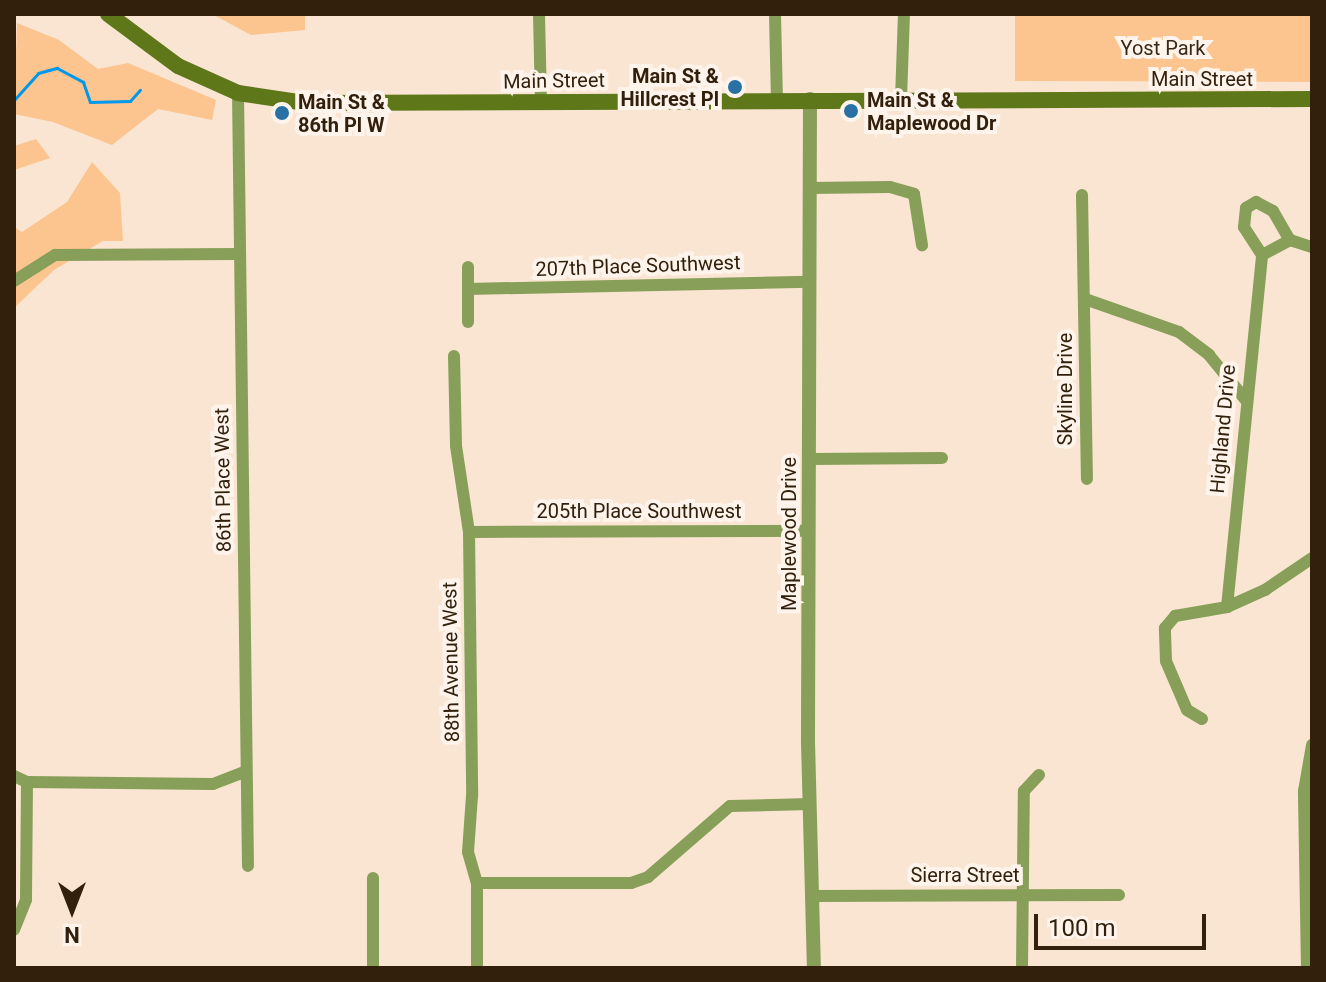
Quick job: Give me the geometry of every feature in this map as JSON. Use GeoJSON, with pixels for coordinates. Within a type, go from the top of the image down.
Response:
{"type":"FeatureCollection","features":[{"type":"Feature","properties":{"kind":"main road","name":"Main Street"},"geometry":{"type":"LineString","coordinates":[[108,14],[178,66],[238,93],[306,103],[1312,99]]}},
{"type":"Feature","properties":{"kind":"street"},"geometry":{"type":"LineString","coordinates":[[539,14],[541,101]]}},
{"type":"Feature","properties":{"kind":"street"},"geometry":{"type":"LineString","coordinates":[[775,14],[777,99]]}},
{"type":"Feature","properties":{"kind":"street"},"geometry":{"type":"LineString","coordinates":[[901,99],[904,14]]}},
{"type":"Feature","properties":{"kind":"street","name":"86th Place West"},"geometry":{"type":"LineString","coordinates":[[238,93],[237,254],[249,739],[244,772],[248,866]]}},
{"type":"Feature","properties":{"kind":"street","name":"Maplewood Drive"},"geometry":{"type":"LineString","coordinates":[[810,99],[810,804],[814,968]]}},
{"type":"Feature","properties":{"kind":"street"},"geometry":{"type":"LineString","coordinates":[[809,188],[890,187],[914,194],[922,245]]}},
{"type":"Feature","properties":{"kind":"street","name":"Skyline Drive"},"geometry":{"type":"LineString","coordinates":[[1082,195],[1087,479]]}},
{"type":"Feature","properties":{"kind":"street"},"geometry":{"type":"LineString","coordinates":[[1290,240],[1262,255],[1244,227],[1246,208],[1256,202],[1273,211],[1290,240],[1312,247]]}},
{"type":"Feature","properties":{"kind":"street"},"geometry":{"type":"LineString","coordinates":[[14,281],[55,255],[237,254]]}},
{"type":"Feature","properties":{"kind":"street","name":"Highland Drive"},"geometry":{"type":"LineString","coordinates":[[1227,607],[1245,399],[1262,255]]}},
{"type":"Feature","properties":{"kind":"street"},"geometry":{"type":"LineString","coordinates":[[468,267],[468,322]]}},
{"type":"Feature","properties":{"kind":"street","name":"207th Place Southwest"},"geometry":{"type":"LineString","coordinates":[[468,289],[809,282]]}},
{"type":"Feature","properties":{"kind":"street"},"geometry":{"type":"LineString","coordinates":[[1085,299],[1179,332],[1209,355],[1245,399]]}},
{"type":"Feature","properties":{"kind":"street","name":"88th Avenue West"},"geometry":{"type":"LineString","coordinates":[[454,356],[456,446],[469,532],[472,796],[468,852],[477,883],[477,968]]}},
{"type":"Feature","properties":{"kind":"street"},"geometry":{"type":"LineString","coordinates":[[809,459],[942,458]]}},
{"type":"Feature","properties":{"kind":"street","name":"205th Place Southwest"},"geometry":{"type":"LineString","coordinates":[[469,532],[809,531]]}},
{"type":"Feature","properties":{"kind":"street"},"geometry":{"type":"LineString","coordinates":[[1202,719],[1187,710],[1166,661],[1165,628],[1175,616],[1227,607],[1265,590],[1311,560]]}},
{"type":"Feature","properties":{"kind":"street"},"geometry":{"type":"LineString","coordinates":[[1307,968],[1304,791],[1312,745]]}},
{"type":"Feature","properties":{"kind":"street"},"geometry":{"type":"LineString","coordinates":[[14,776],[27,782],[213,784],[244,772]]}},
{"type":"Feature","properties":{"kind":"street"},"geometry":{"type":"LineString","coordinates":[[1022,968],[1024,791],[1039,775]]}},
{"type":"Feature","properties":{"kind":"street"},"geometry":{"type":"LineString","coordinates":[[14,930],[26,900],[27,782]]}},
{"type":"Feature","properties":{"kind":"street"},"geometry":{"type":"LineString","coordinates":[[477,883],[631,883],[648,877],[730,806],[810,804]]}},
{"type":"Feature","properties":{"kind":"street"},"geometry":{"type":"LineString","coordinates":[[373,878],[373,968]]}},
{"type":"Feature","properties":{"kind":"street","name":"Sierra Street"},"geometry":{"type":"LineString","coordinates":[[812,896],[1119,895]]}},
{"type":"Feature","properties":{"kind":"green space"},"geometry":{"type":"Polygon","coordinates":[[[212,14],[305,14],[305,30],[251,35],[212,14]]]}},
{"type":"Feature","properties":{"kind":"green space","name":"Yost Park"},"geometry":{"type":"Polygon","coordinates":[[[1015,14],[1312,14],[1312,82],[1015,81],[1015,14]]]}},
{"type":"Feature","properties":{"kind":"green space"},"geometry":{"type":"Polygon","coordinates":[[[17,23],[59,40],[98,69],[128,63],[216,100],[212,120],[158,109],[112,145],[53,122],[14,114],[17,23]]]}},
{"type":"Feature","properties":{"kind":"green space"},"geometry":{"type":"Polygon","coordinates":[[[36,139],[50,158],[14,170],[14,146],[36,139]]]}},
{"type":"Feature","properties":{"kind":"green space"},"geometry":{"type":"Polygon","coordinates":[[[92,162],[120,193],[123,241],[103,241],[54,270],[14,308],[14,227],[22,232],[67,202],[92,162]]]}},
{"type":"Feature","properties":{"kind":"waterway"},"geometry":{"type":"LineString","coordinates":[[14,100],[38,73],[57,68],[83,82],[90,102],[130,101],[140,90]]}},
{"type":"Feature","properties":{"kind":"place","name":"Main St & Hillcrest Pl"},"geometry":{"type":"Point","coordinates":[735,87]}},
{"type":"Feature","properties":{"kind":"place","name":"Main St & Maplewood Dr"},"geometry":{"type":"Point","coordinates":[851,111]}},
{"type":"Feature","properties":{"kind":"place","name":"Main St & 86th Pl W"},"geometry":{"type":"Point","coordinates":[282,113]}}]}
